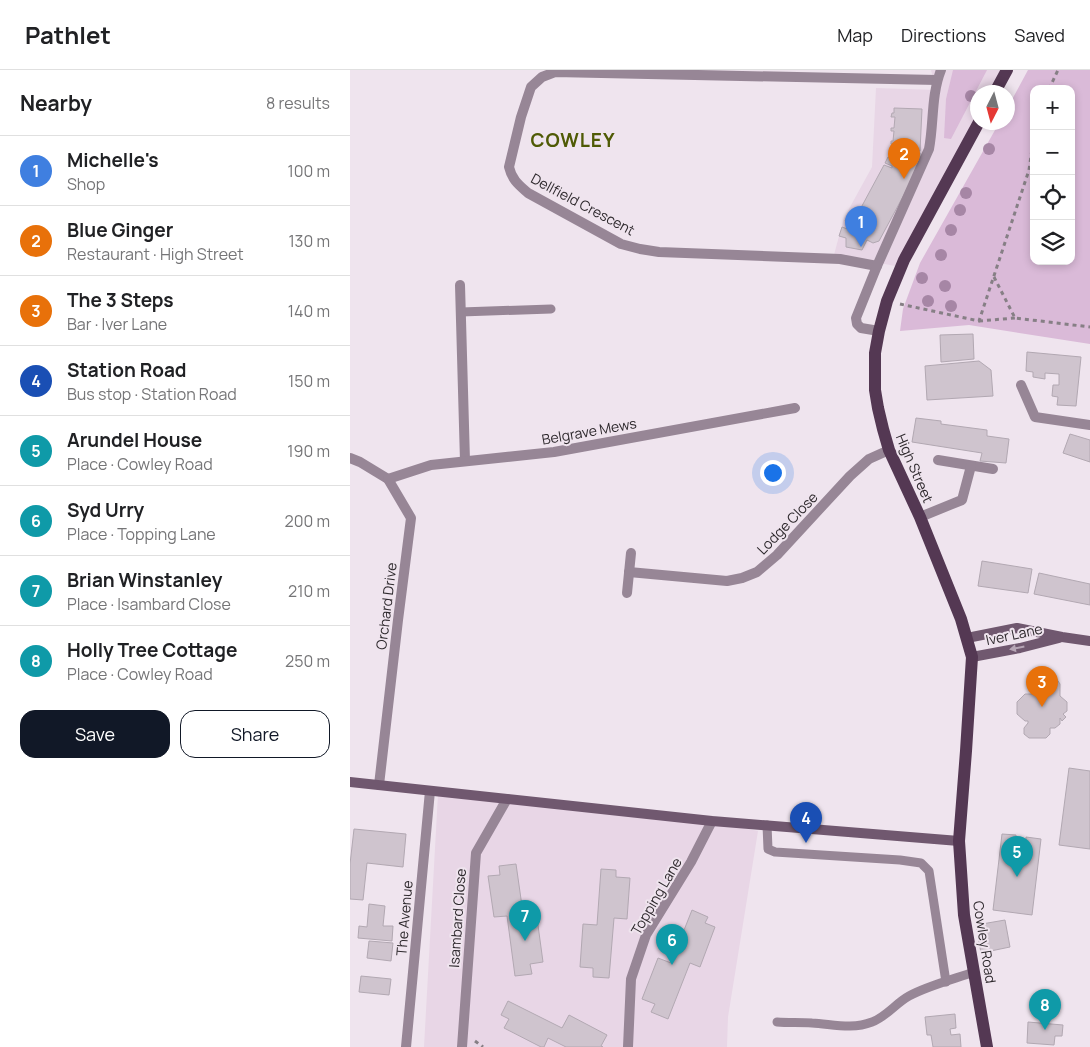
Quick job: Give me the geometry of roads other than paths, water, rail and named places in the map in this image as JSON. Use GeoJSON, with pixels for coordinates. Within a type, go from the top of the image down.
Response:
{"type":"FeatureCollection","features":[{"type":"Feature","properties":{"kind":"main road"},"geometry":{"type":"LineString","coordinates":[[999,85],[1007,70]]}},
{"type":"Feature","properties":{"kind":"main road","name":"High Street"},"geometry":{"type":"LineString","coordinates":[[959,840],[972,657],[961,619],[920,517],[889,450],[875,390],[875,353],[878,331],[887,301],[904,260],[975,130]]}},
{"type":"Feature","properties":{"kind":"main road","name":"Cowley Road"},"geometry":{"type":"LineString","coordinates":[[959,840],[964,915],[987,1047]]}},
{"type":"Feature","properties":{"kind":"street"},"geometry":{"type":"LineString","coordinates":[[878,331],[861,328],[857,324],[856,318],[928,149],[932,134],[932,116],[940,70]]}},
{"type":"Feature","properties":{"kind":"street","name":"Dellfield Crescent"},"geometry":{"type":"LineString","coordinates":[[877,266],[840,259],[658,252],[621,244],[528,193],[516,183],[509,167],[521,117],[531,87],[542,77],[556,72],[937,80]]}},
{"type":"Feature","properties":{"kind":"street"},"geometry":{"type":"LineString","coordinates":[[460,285],[465,461]]}},
{"type":"Feature","properties":{"kind":"street"},"geometry":{"type":"LineString","coordinates":[[1021,385],[1035,417],[1090,426]]}},
{"type":"Feature","properties":{"kind":"street","name":"Belgrave Mews"},"geometry":{"type":"LineString","coordinates":[[388,479],[431,465],[554,452],[795,408]]}},
{"type":"Feature","properties":{"kind":"street","name":"Lodge Close"},"geometry":{"type":"LineString","coordinates":[[629,572],[727,581],[742,578],[756,572],[778,555],[850,476],[869,460],[889,450]]}},
{"type":"Feature","properties":{"kind":"street","name":"Orchard Drive"},"geometry":{"type":"LineString","coordinates":[[350,458],[388,479],[411,518],[378,785]]}},
{"type":"Feature","properties":{"kind":"street"},"geometry":{"type":"LineString","coordinates":[[938,460],[993,469]]}},
{"type":"Feature","properties":{"kind":"street"},"geometry":{"type":"LineString","coordinates":[[920,517],[962,500],[971,466]]}},
{"type":"Feature","properties":{"kind":"street"},"geometry":{"type":"LineString","coordinates":[[627,593],[631,553]]}},
{"type":"Feature","properties":{"kind":"street","name":"Iver Lane"},"geometry":{"type":"LineString","coordinates":[[967,638],[1017,628],[1090,641]]}},
{"type":"Feature","properties":{"kind":"street","name":"Iver Lane"},"geometry":{"type":"LineString","coordinates":[[972,657],[1020,648],[1062,637]]}},
{"type":"Feature","properties":{"kind":"street"},"geometry":{"type":"LineString","coordinates":[[350,782],[712,821],[959,840]]}},
{"type":"Feature","properties":{"kind":"street","name":"The Avenue"},"geometry":{"type":"LineString","coordinates":[[406,1047],[430,791]]}},
{"type":"Feature","properties":{"kind":"street","name":"Isambard Close"},"geometry":{"type":"LineString","coordinates":[[462,1047],[476,853],[507,799]]}},
{"type":"Feature","properties":{"kind":"street","name":"Topping Lane"},"geometry":{"type":"LineString","coordinates":[[628,1047],[631,979],[646,935],[691,862],[712,821]]}},
{"type":"Feature","properties":{"kind":"lane"},"geometry":{"type":"LineString","coordinates":[[461,312],[551,309]]}},
{"type":"Feature","properties":{"kind":"lane"},"geometry":{"type":"LineString","coordinates":[[767,825],[768,849],[775,852],[921,863],[929,871],[946,982]]}},
{"type":"Feature","properties":{"kind":"lane"},"geometry":{"type":"LineString","coordinates":[[777,1022],[814,1023],[844,1027],[858,1026],[873,1022],[910,996],[974,972]]}},
{"type":"Feature","properties":{"kind":"place","name":"Blue Ginger"},"geometry":{"type":"Point","coordinates":[904,179]}},
{"type":"Feature","properties":{"kind":"place","name":"Michelle's"},"geometry":{"type":"Point","coordinates":[861,247]}},
{"type":"Feature","properties":{"kind":"place","name":"The 3 Steps"},"geometry":{"type":"Point","coordinates":[1042,707]}},
{"type":"Feature","properties":{"kind":"place","name":"Station Road"},"geometry":{"type":"Point","coordinates":[806,843]}},
{"type":"Feature","properties":{"kind":"place","name":"Arundel House"},"geometry":{"type":"Point","coordinates":[1017,877]}},
{"type":"Feature","properties":{"kind":"place","name":"Brian Winstanley"},"geometry":{"type":"Point","coordinates":[525,941]}},
{"type":"Feature","properties":{"kind":"place","name":"Syd Urry"},"geometry":{"type":"Point","coordinates":[672,965]}},
{"type":"Feature","properties":{"kind":"place","name":"Holly Tree Cottage"},"geometry":{"type":"Point","coordinates":[1045,1030]}},
{"type":"Feature","properties":{"kind":"district","name":"COWLEY"},"geometry":{"type":"Point","coordinates":[573,140]}}]}
